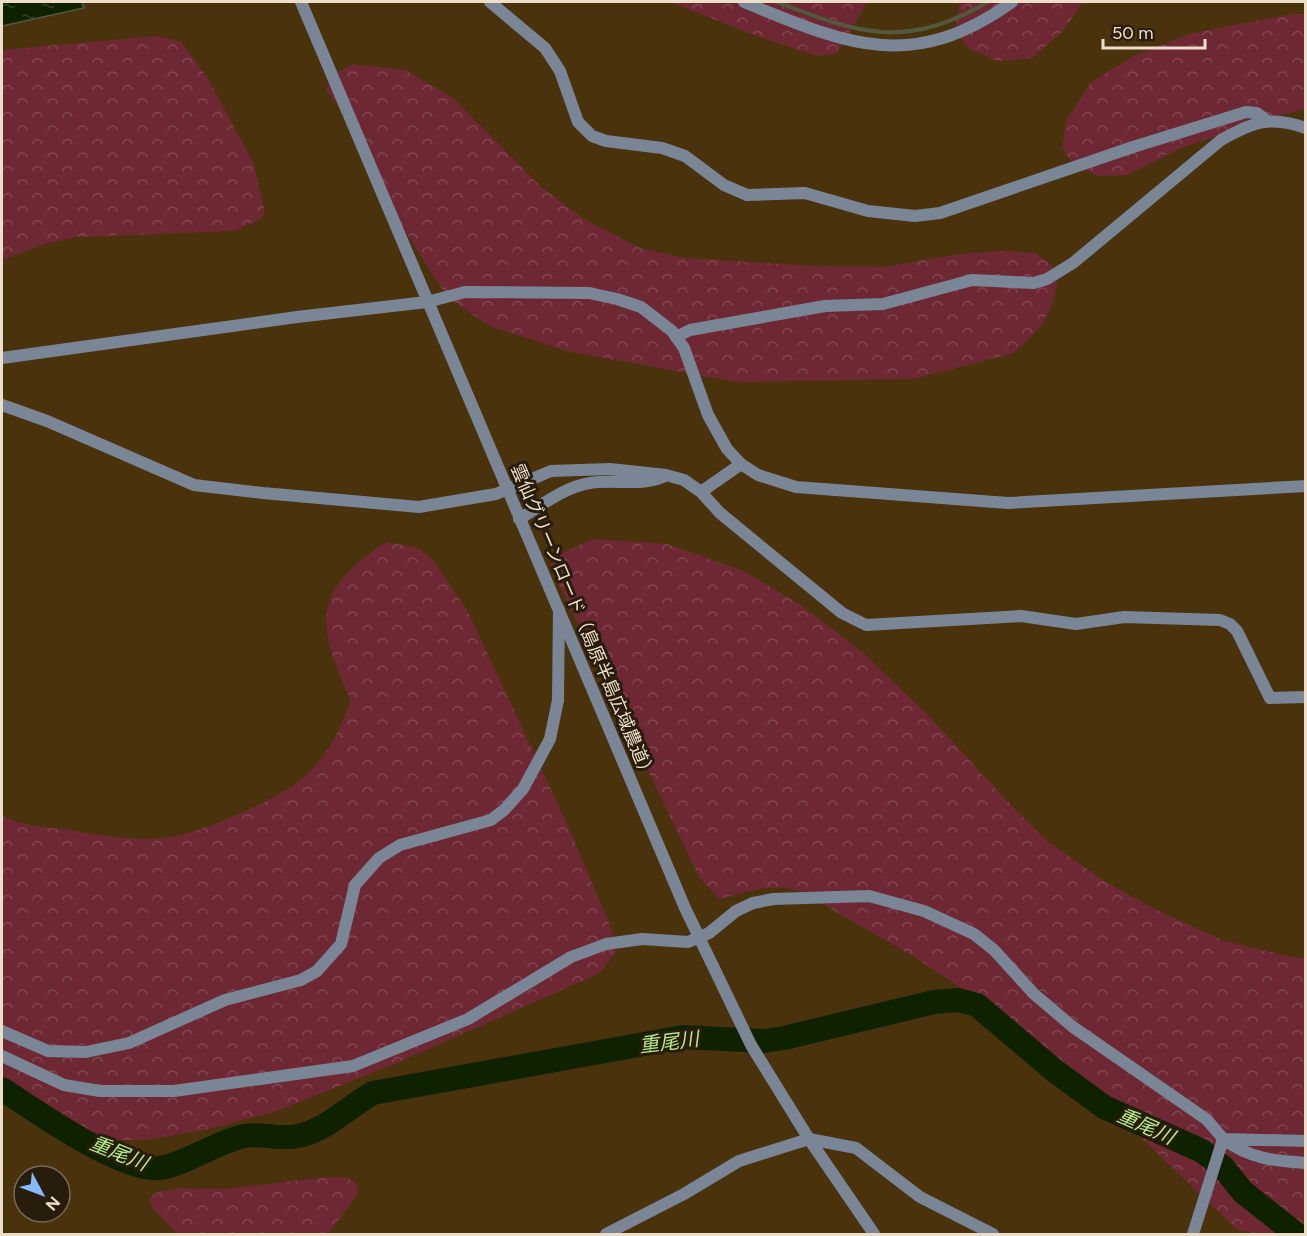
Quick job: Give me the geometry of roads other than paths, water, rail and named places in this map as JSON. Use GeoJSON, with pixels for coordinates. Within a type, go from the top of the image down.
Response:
{"type":"FeatureCollection","features":[{"type":"Feature","properties":{"kind":"street","name":"雲仙グリーンロード（島原半島広域農道）"},"geometry":{"type":"LineString","coordinates":[[301,2],[519,519],[721,986],[751,1045],[809,1138],[874,1234]]}},
{"type":"Feature","properties":{"kind":"street"},"geometry":{"type":"LineString","coordinates":[[490,2],[545,48],[560,71],[578,122],[592,136],[606,141],[662,148],[685,156],[724,185],[747,195],[805,193],[868,211],[915,216],[940,213],[1133,147],[1246,112],[1257,113],[1266,120]]}},
{"type":"Feature","properties":{"kind":"street"},"geometry":{"type":"LineString","coordinates":[[744,2],[820,33],[862,44],[889,46],[955,35],[1012,2]]}},
{"type":"Feature","properties":{"kind":"street"},"geometry":{"type":"LineString","coordinates":[[676,337],[690,330],[796,310],[883,304],[972,280],[1034,283],[1047,279],[1073,263],[1200,155],[1243,128],[1266,120],[1290,122],[1305,128]]}},
{"type":"Feature","properties":{"kind":"street"},"geometry":{"type":"LineString","coordinates":[[2,358],[297,317],[427,303],[465,292],[589,293],[617,298],[641,307],[658,318],[676,337],[692,367],[715,432],[741,464],[758,475],[796,488],[1008,503],[1305,486]]}},
{"type":"Feature","properties":{"kind":"street"},"geometry":{"type":"LineString","coordinates":[[2,405],[194,485],[419,507],[496,494],[551,471],[576,468],[666,475],[684,480],[701,492],[720,513],[842,613],[859,622],[880,626],[1021,616],[1076,624],[1124,617],[1220,620],[1230,624],[1237,631],[1270,698],[1305,698]]}},
{"type":"Feature","properties":{"kind":"street"},"geometry":{"type":"LineString","coordinates":[[701,492],[741,464]]}},
{"type":"Feature","properties":{"kind":"street"},"geometry":{"type":"LineString","coordinates":[[519,519],[565,491],[590,483],[644,482],[666,475]]}},
{"type":"Feature","properties":{"kind":"street"},"geometry":{"type":"LineString","coordinates":[[2,1031],[48,1051],[86,1052],[129,1042],[225,1000],[289,985],[317,971],[341,944],[356,885],[379,858],[400,845],[491,820],[504,810],[523,789],[550,739],[558,700],[559,609]]}},
{"type":"Feature","properties":{"kind":"street"},"geometry":{"type":"LineString","coordinates":[[2,1056],[64,1085],[100,1091],[174,1091],[353,1066],[468,1019],[571,957],[606,944],[642,939],[688,942],[709,933],[736,911],[753,903],[773,898],[869,896],[924,910],[974,934],[994,950],[1034,994],[1073,1027],[1206,1119],[1223,1138],[1244,1153],[1266,1159],[1305,1163]]}},
{"type":"Feature","properties":{"kind":"street"},"geometry":{"type":"LineString","coordinates":[[606,1234],[684,1194],[739,1161],[809,1138],[856,1148],[920,1197],[993,1234]]}},
{"type":"Feature","properties":{"kind":"street"},"geometry":{"type":"LineString","coordinates":[[1223,1138],[1305,1141]]}},
{"type":"Feature","properties":{"kind":"street"},"geometry":{"type":"LineString","coordinates":[[1193,1234],[1223,1138]]}},
{"type":"Feature","properties":{"kind":"water"},"geometry":{"type":"Polygon","coordinates":[[[2,2],[82,2],[84,8],[2,26],[2,2]]]}},
{"type":"Feature","properties":{"kind":"waterway"},"geometry":{"type":"LineString","coordinates":[[777,2],[833,22],[858,29],[882,32],[907,32],[932,27],[959,17],[988,2]]}},
{"type":"Feature","properties":{"kind":"waterway","name":"重尾川"},"geometry":{"type":"LineString","coordinates":[[2,1089],[102,1150],[143,1167],[159,1168],[178,1163],[244,1136],[291,1137],[309,1133],[373,1093],[683,1037],[764,1041],[784,1038],[934,1002],[958,1000],[977,1005],[1055,1071],[1104,1107],[1202,1151],[1222,1166],[1243,1192],[1296,1234]]}}]}
